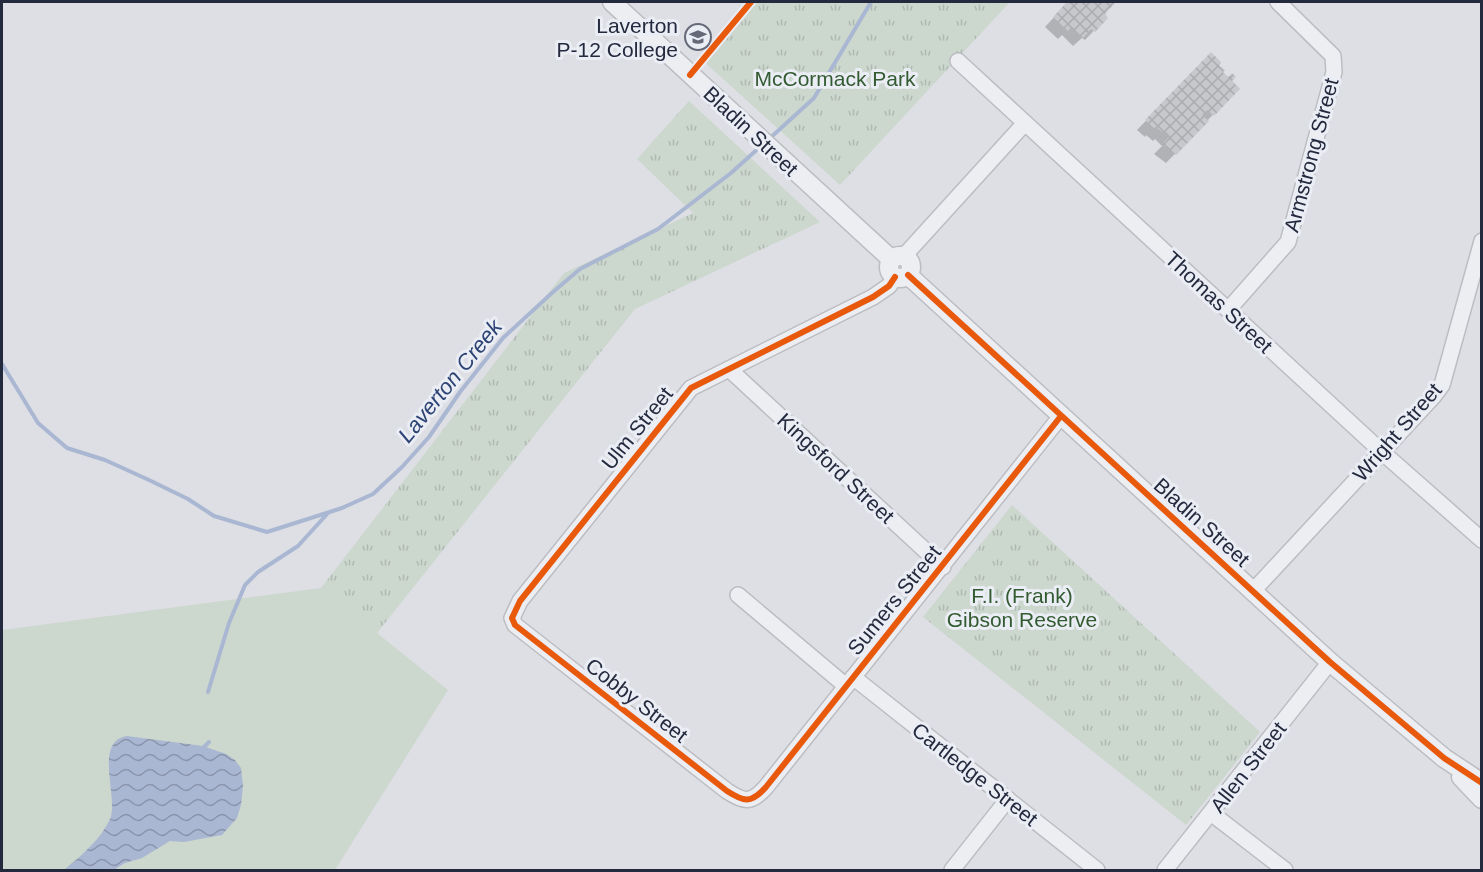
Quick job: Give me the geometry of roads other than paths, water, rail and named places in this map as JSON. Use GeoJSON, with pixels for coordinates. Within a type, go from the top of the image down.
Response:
{"type":"FeatureCollection","features":[{"type":"Feature","properties":{"kind":"street","name":"Bladin Street"},"geometry":{"type":"LineString","coordinates":[[612,2],[1330,663],[1444,758],[1482,783]]}},
{"type":"Feature","properties":{"kind":"street","name":"Armstrong Street"},"geometry":{"type":"LineString","coordinates":[[1228,310],[1288,242],[1334,72],[1333,56],[1278,2]]}},
{"type":"Feature","properties":{"kind":"street","name":"Thomas Street"},"geometry":{"type":"LineString","coordinates":[[958,62],[1382,452],[1482,540]]}},
{"type":"Feature","properties":{"kind":"street","name":"Ulm Street"},"geometry":{"type":"LineString","coordinates":[[512,618],[520,601],[691,388],[873,297],[889,286],[900,267],[1025,123]]}},
{"type":"Feature","properties":{"kind":"street","name":"Wright Street"},"geometry":{"type":"LineString","coordinates":[[1253,591],[1442,385],[1482,241]]}},
{"type":"Feature","properties":{"kind":"street","name":"Kingsford Street"},"geometry":{"type":"LineString","coordinates":[[729,369],[942,567]]}},
{"type":"Feature","properties":{"kind":"street","name":"Sumers Street"},"geometry":{"type":"LineString","coordinates":[[749,800],[759,796],[1061,416]]}},
{"type":"Feature","properties":{"kind":"street","name":"Cartledge Street"},"geometry":{"type":"LineString","coordinates":[[738,595],[849,682],[1008,799],[1097,870]]}},
{"type":"Feature","properties":{"kind":"street","name":"Cobby Street"},"geometry":{"type":"LineString","coordinates":[[512,618],[521,630],[727,791],[739,798],[749,800]]}},
{"type":"Feature","properties":{"kind":"street","name":"Allen Street"},"geometry":{"type":"LineString","coordinates":[[1165,870],[1330,663]]}},
{"type":"Feature","properties":{"kind":"street","name":"Bladin Street"},"geometry":{"type":"LineString","coordinates":[[1444,758],[1482,799]]}},
{"type":"Feature","properties":{"kind":"street"},"geometry":{"type":"LineString","coordinates":[[952,870],[1008,799]]}},
{"type":"Feature","properties":{"kind":"street"},"geometry":{"type":"LineString","coordinates":[[1211,813],[1285,870]]}},
{"type":"Feature","properties":{"kind":"water"},"geometry":{"type":"Polygon","coordinates":[[[127,736],[203,746],[226,754],[235,760],[241,768],[243,786],[237,818],[222,835],[184,842],[170,841],[142,858],[125,863],[114,870],[64,870],[96,840],[110,819],[112,810],[109,772],[111,748],[117,740],[127,736]]]}},
{"type":"Feature","properties":{"kind":"waterway","name":"Laverton Creek"},"geometry":{"type":"LineString","coordinates":[[769,139],[814,98],[871,2]]}},
{"type":"Feature","properties":{"kind":"waterway","name":"Laverton Creek"},"geometry":{"type":"LineString","coordinates":[[2,364],[38,423],[67,448],[105,460],[149,480],[188,499],[214,516],[267,532],[342,508],[373,494],[429,437],[460,392],[503,338],[553,292],[580,269],[658,229],[731,173],[761,146]]}},
{"type":"Feature","properties":{"kind":"waterway"},"geometry":{"type":"LineString","coordinates":[[208,692],[229,623],[245,585],[258,572],[298,546],[328,513]]}},
{"type":"Feature","properties":{"kind":"waterway"},"geometry":{"type":"LineString","coordinates":[[202,749],[209,742]]}},
{"type":"Feature","properties":{"kind":"place","name":"Laverton P-12 College"},"geometry":{"type":"Point","coordinates":[698,37]}},
{"type":"Feature","properties":{"kind":"park label","name":"McCormack Park"},"geometry":{"type":"Point","coordinates":[835,78]}},
{"type":"Feature","properties":{"kind":"park label","name":"F.I. (Frank) Gibson Reserve"},"geometry":{"type":"Point","coordinates":[1022,607]}}]}
